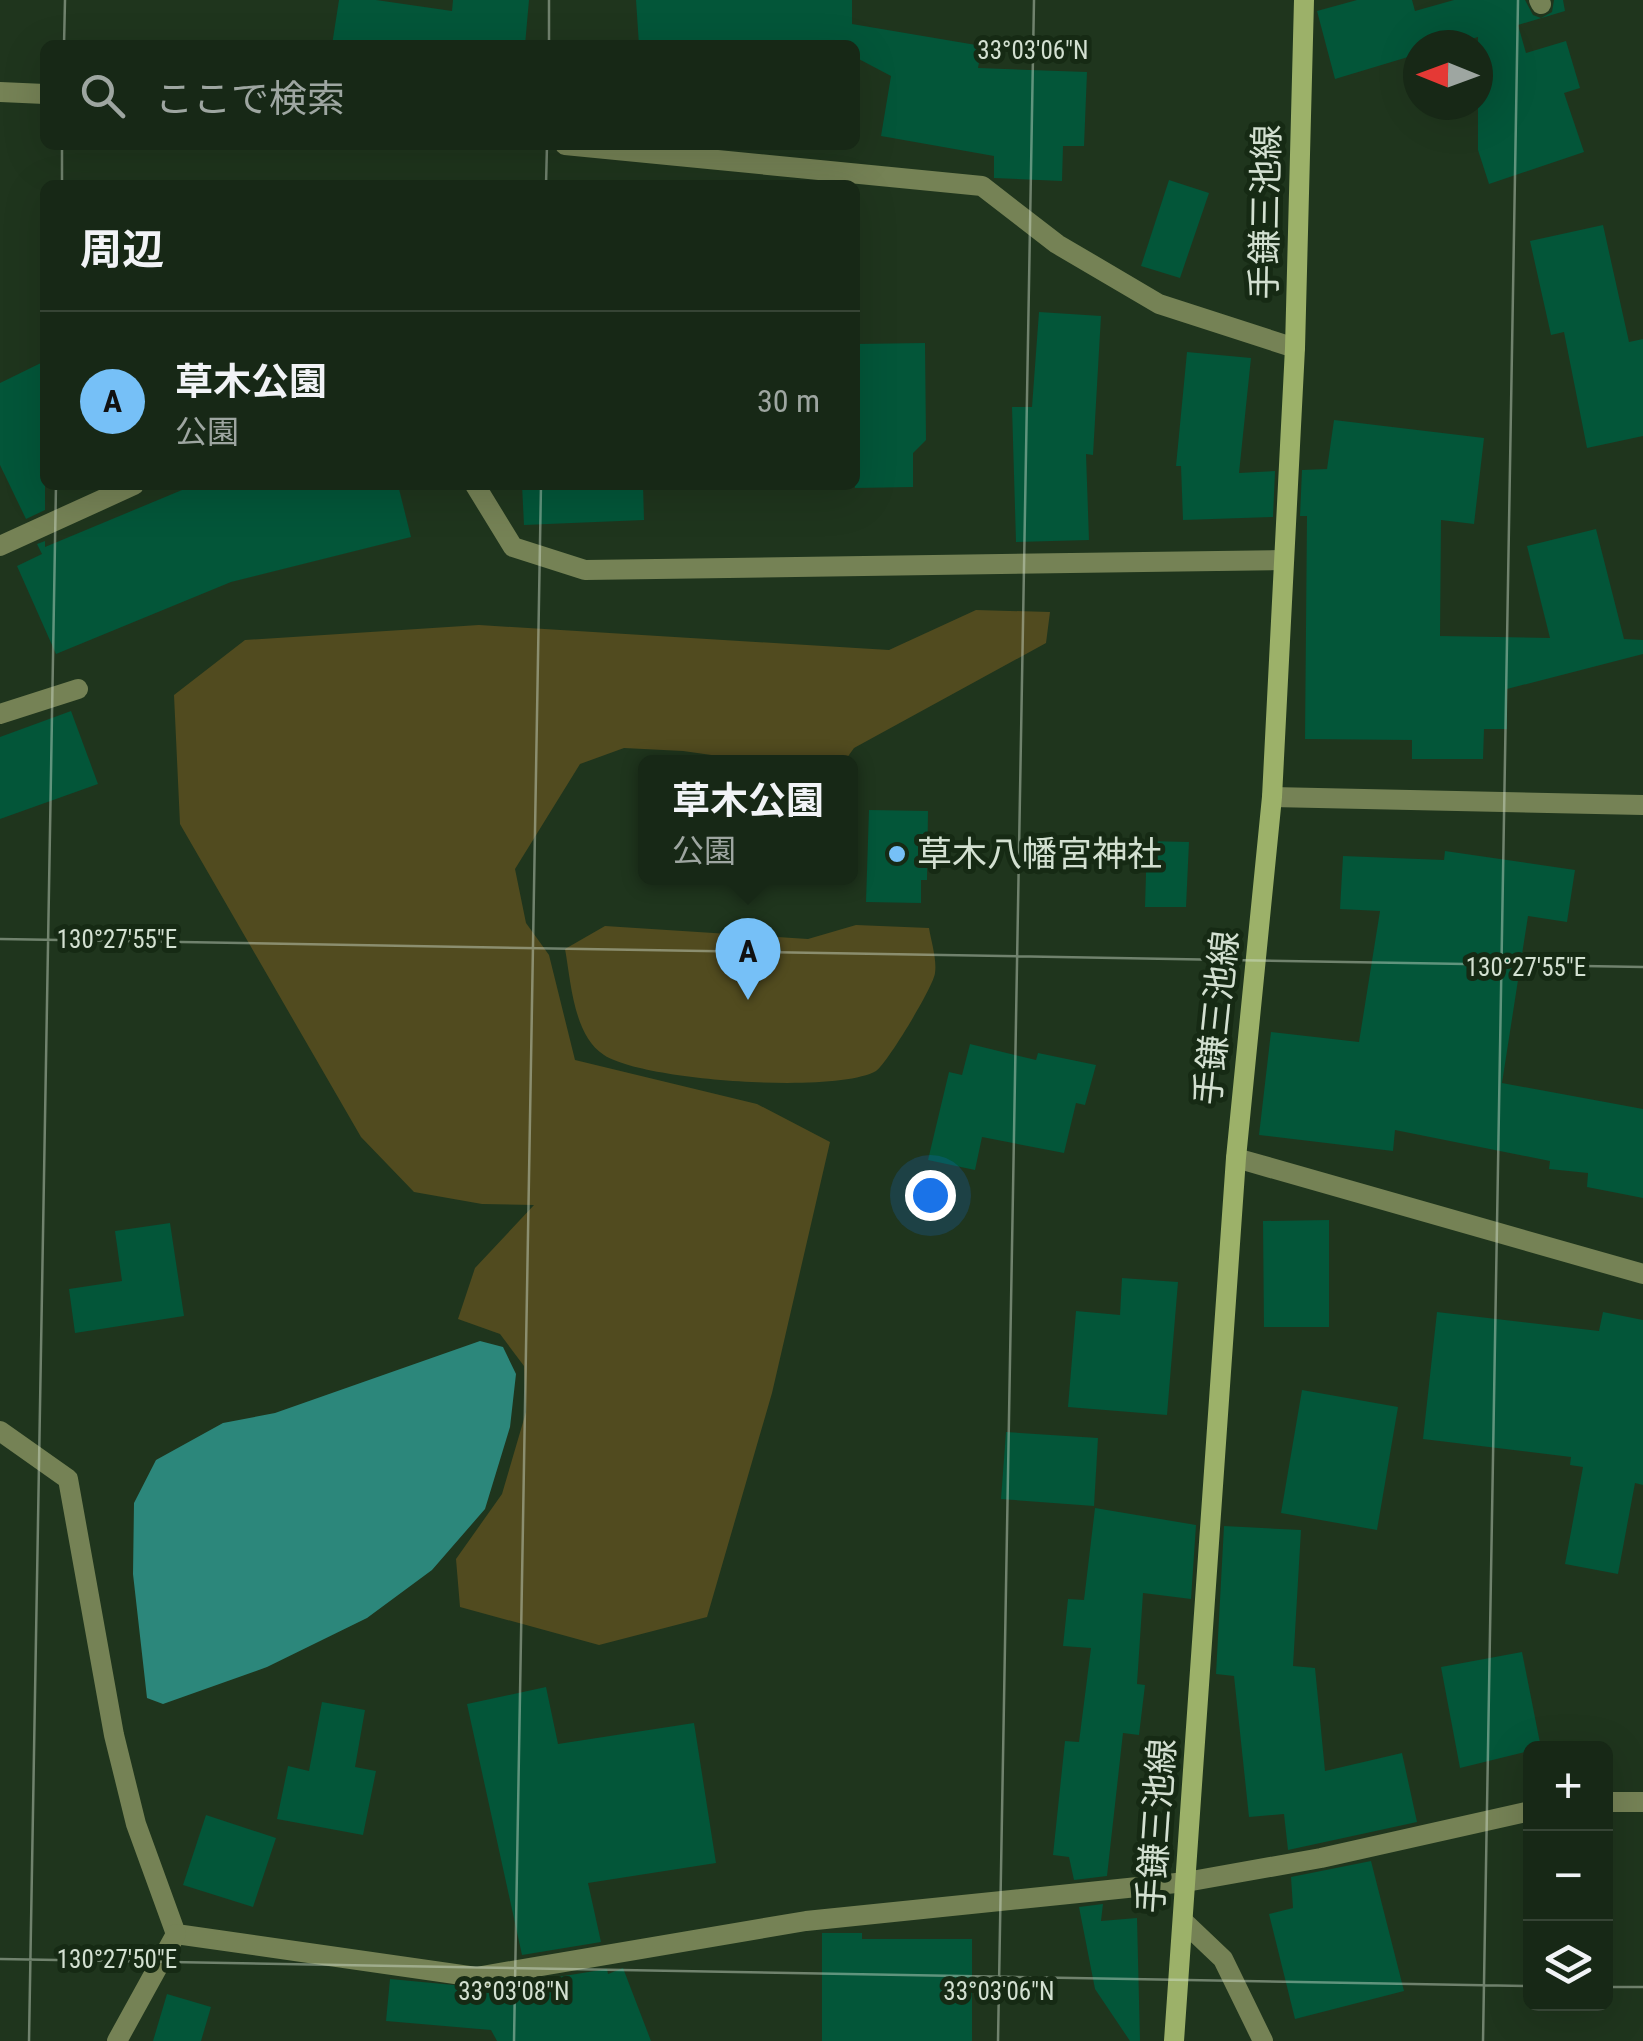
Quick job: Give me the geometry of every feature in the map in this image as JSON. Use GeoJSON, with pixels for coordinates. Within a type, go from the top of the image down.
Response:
{"type":"FeatureCollection","features":[{"type":"Feature","properties":{"kind":"main road","name":"手鎌三池線"},"geometry":{"type":"LineString","coordinates":[[1174,2041],[1236,1158],[1272,797],[1281,560],[1295,348],[1304,0]]}},
{"type":"Feature","properties":{"kind":"street"},"geometry":{"type":"LineString","coordinates":[[0,92],[40,94]]}},
{"type":"Feature","properties":{"kind":"street"},"geometry":{"type":"LineString","coordinates":[[616,150],[982,186],[1057,244],[1159,304],[1295,348]]}},
{"type":"Feature","properties":{"kind":"street"},"geometry":{"type":"LineString","coordinates":[[0,546],[123,490]]}},
{"type":"Feature","properties":{"kind":"street"},"geometry":{"type":"LineString","coordinates":[[477,490],[513,547],[585,570],[1281,560]]}},
{"type":"Feature","properties":{"kind":"street"},"geometry":{"type":"LineString","coordinates":[[0,714],[78,688]]}},
{"type":"Feature","properties":{"kind":"street"},"geometry":{"type":"LineString","coordinates":[[1272,797],[1643,805]]}},
{"type":"Feature","properties":{"kind":"street"},"geometry":{"type":"LineString","coordinates":[[1236,1158],[1643,1274]]}},
{"type":"Feature","properties":{"kind":"street"},"geometry":{"type":"LineString","coordinates":[[0,1430],[68,1479],[114,1735],[136,1824],[176,1934],[117,2041]]}},
{"type":"Feature","properties":{"kind":"street"},"geometry":{"type":"LineString","coordinates":[[1613,1802],[1643,1802]]}},
{"type":"Feature","properties":{"kind":"street"},"geometry":{"type":"LineString","coordinates":[[176,1934],[476,1977],[806,1921],[1186,1882],[1321,1858],[1523,1813]]}},
{"type":"Feature","properties":{"kind":"street"},"geometry":{"type":"LineString","coordinates":[[1183,1921],[1223,1959],[1263,2041]]}},
{"type":"Feature","properties":{"kind":"shaded area"},"geometry":{"type":"Polygon","coordinates":[[[976,610],[1050,612],[1046,643],[854,748],[849,755],[711,755],[624,748],[580,764],[515,869],[526,923],[549,955],[575,1060],[757,1104],[830,1142],[772,1393],[707,1617],[599,1645],[460,1607],[456,1559],[502,1494],[526,1412],[524,1366],[500,1334],[458,1319],[475,1268],[534,1205],[482,1204],[414,1192],[361,1137],[180,824],[174,695],[245,640],[479,625],[889,650],[976,610]]]}},
{"type":"Feature","properties":{"kind":"shaded area"},"geometry":{"type":"Polygon","coordinates":[[[856,925],[929,928],[935,956],[935,973],[927,993],[876,1071],[854,1078],[783,1083],[657,1072],[604,1055],[580,1021],[565,949],[605,926],[808,939],[856,925]]]}},
{"type":"Feature","properties":{"kind":"water"},"geometry":{"type":"Polygon","coordinates":[[[480,1341],[503,1347],[516,1374],[510,1427],[485,1509],[432,1570],[367,1618],[267,1667],[163,1704],[147,1698],[133,1574],[134,1503],[156,1460],[223,1423],[275,1413],[480,1341]]]}},
{"type":"Feature","properties":{"kind":"building"},"geometry":{"type":"Polygon","coordinates":[[[339,0],[376,0],[452,11],[453,0],[529,0],[525,40],[333,40],[339,0]]]}},
{"type":"Feature","properties":{"kind":"building"},"geometry":{"type":"Polygon","coordinates":[[[636,0],[852,0],[852,24],[982,46],[978,68],[1087,72],[1084,146],[1063,146],[1062,181],[994,178],[994,156],[881,136],[891,76],[860,60],[860,40],[639,40],[636,0]]]}},
{"type":"Feature","properties":{"kind":"building"},"geometry":{"type":"Polygon","coordinates":[[[1357,0],[1412,0],[1415,11],[1454,0],[1525,0],[1533,15],[1541,18],[1552,12],[1554,0],[1563,0],[1565,11],[1518,25],[1526,53],[1566,41],[1580,88],[1564,93],[1584,152],[1489,184],[1478,150],[1478,120],[1493,120],[1493,30],[1403,30],[1403,59],[1335,79],[1317,11],[1357,0]]]}},
{"type":"Feature","properties":{"kind":"building"},"geometry":{"type":"Polygon","coordinates":[[[1169,180],[1209,193],[1180,278],[1141,266],[1169,180]]]}},
{"type":"Feature","properties":{"kind":"building"},"geometry":{"type":"Polygon","coordinates":[[[1603,225],[1629,342],[1643,339],[1643,436],[1587,448],[1564,332],[1551,335],[1530,241],[1603,225]]]}},
{"type":"Feature","properties":{"kind":"building"},"geometry":{"type":"Polygon","coordinates":[[[1039,312],[1101,316],[1093,455],[1086,454],[1089,540],[1016,542],[1012,407],[1032,407],[1039,312]]]}},
{"type":"Feature","properties":{"kind":"building"},"geometry":{"type":"Polygon","coordinates":[[[925,343],[926,440],[913,453],[913,487],[860,488],[860,344],[925,343]]]}},
{"type":"Feature","properties":{"kind":"building"},"geometry":{"type":"Polygon","coordinates":[[[1187,352],[1251,358],[1239,473],[1275,471],[1273,517],[1183,520],[1181,466],[1176,466],[1187,352]]]}},
{"type":"Feature","properties":{"kind":"building"},"geometry":{"type":"Polygon","coordinates":[[[40,363],[40,490],[45,490],[45,510],[26,519],[0,465],[0,383],[40,363]]]}},
{"type":"Feature","properties":{"kind":"building"},"geometry":{"type":"Polygon","coordinates":[[[1334,420],[1484,438],[1474,524],[1441,520],[1440,636],[1550,638],[1527,546],[1596,529],[1624,639],[1643,640],[1643,654],[1507,689],[1507,729],[1484,729],[1483,759],[1412,759],[1412,740],[1305,739],[1307,516],[1300,516],[1302,470],[1327,469],[1334,420]]]}},
{"type":"Feature","properties":{"kind":"building"},"geometry":{"type":"Polygon","coordinates":[[[182,490],[399,490],[411,537],[231,582],[56,654],[17,566],[42,554],[37,544],[45,541],[45,547],[182,490]]]}},
{"type":"Feature","properties":{"kind":"building"},"geometry":{"type":"Polygon","coordinates":[[[522,490],[643,490],[644,520],[524,525],[522,490]]]}},
{"type":"Feature","properties":{"kind":"building"},"geometry":{"type":"Polygon","coordinates":[[[71,711],[98,784],[0,819],[0,737],[71,711]]]}},
{"type":"Feature","properties":{"kind":"building","name":"草木八幡宮神社"},"geometry":{"type":"Polygon","coordinates":[[[869,810],[928,811],[927,880],[921,880],[921,903],[866,902],[869,810]]]}},
{"type":"Feature","properties":{"kind":"building"},"geometry":{"type":"Polygon","coordinates":[[[1147,841],[1189,842],[1186,907],[1145,907],[1147,841]]]}},
{"type":"Feature","properties":{"kind":"building"},"geometry":{"type":"Polygon","coordinates":[[[1445,851],[1575,870],[1567,922],[1528,916],[1502,1083],[1643,1109],[1643,1198],[1587,1187],[1588,1173],[1549,1169],[1550,1161],[1395,1130],[1393,1151],[1259,1135],[1271,1032],[1359,1042],[1380,911],[1340,909],[1343,856],[1444,860],[1445,851]]]}},
{"type":"Feature","properties":{"kind":"building"},"geometry":{"type":"Polygon","coordinates":[[[970,1044],[1036,1060],[1038,1053],[1096,1065],[1085,1105],[1076,1103],[1064,1153],[982,1137],[975,1170],[928,1160],[949,1072],[962,1075],[970,1044]]]}},
{"type":"Feature","properties":{"kind":"building"},"geometry":{"type":"Polygon","coordinates":[[[1329,1220],[1329,1327],[1264,1327],[1263,1221],[1329,1220]]]}},
{"type":"Feature","properties":{"kind":"building"},"geometry":{"type":"Polygon","coordinates":[[[170,1223],[184,1316],[75,1333],[69,1289],[122,1281],[115,1231],[170,1223]]]}},
{"type":"Feature","properties":{"kind":"building"},"geometry":{"type":"Polygon","coordinates":[[[1122,1278],[1178,1282],[1167,1415],[1068,1407],[1076,1311],[1120,1315],[1122,1278]]]}},
{"type":"Feature","properties":{"kind":"building"},"geometry":{"type":"Polygon","coordinates":[[[1437,1312],[1599,1331],[1603,1312],[1643,1320],[1643,1485],[1635,1483],[1618,1574],[1565,1564],[1583,1467],[1570,1465],[1571,1457],[1423,1439],[1437,1312]]]}},
{"type":"Feature","properties":{"kind":"building"},"geometry":{"type":"Polygon","coordinates":[[[1302,1390],[1398,1407],[1377,1530],[1281,1513],[1302,1390]]]}},
{"type":"Feature","properties":{"kind":"building"},"geometry":{"type":"Polygon","coordinates":[[[1006,1432],[1098,1438],[1094,1506],[1001,1499],[1006,1432]]]}},
{"type":"Feature","properties":{"kind":"building"},"geometry":{"type":"Polygon","coordinates":[[[1095,1508],[1196,1525],[1191,1599],[1143,1593],[1137,1684],[1145,1685],[1139,1735],[1123,1733],[1107,1876],[1074,1880],[1069,1857],[1053,1855],[1065,1741],[1079,1742],[1091,1648],[1063,1646],[1068,1599],[1084,1600],[1095,1508]]]}},
{"type":"Feature","properties":{"kind":"building"},"geometry":{"type":"Polygon","coordinates":[[[1224,1526],[1301,1530],[1293,1666],[1315,1668],[1325,1771],[1402,1753],[1417,1822],[1288,1850],[1284,1814],[1249,1817],[1234,1676],[1216,1674],[1224,1526]]]}},
{"type":"Feature","properties":{"kind":"building"},"geometry":{"type":"Polygon","coordinates":[[[1522,1652],[1540,1741],[1523,1741],[1523,1752],[1460,1768],[1441,1667],[1522,1652]]]}},
{"type":"Feature","properties":{"kind":"building"},"geometry":{"type":"Polygon","coordinates":[[[546,1687],[558,1744],[694,1723],[716,1863],[588,1883],[601,1942],[522,1955],[467,1704],[546,1687]]]}},
{"type":"Feature","properties":{"kind":"building"},"geometry":{"type":"Polygon","coordinates":[[[322,1702],[365,1710],[355,1767],[376,1771],[363,1835],[277,1819],[288,1766],[309,1771],[322,1702]]]}},
{"type":"Feature","properties":{"kind":"building"},"geometry":{"type":"Polygon","coordinates":[[[206,1815],[276,1838],[253,1907],[183,1885],[206,1815]]]}},
{"type":"Feature","properties":{"kind":"building"},"geometry":{"type":"Polygon","coordinates":[[[1371,1861],[1404,1991],[1295,2019],[1269,1914],[1293,1908],[1291,1877],[1371,1861]]]}},
{"type":"Feature","properties":{"kind":"building"},"geometry":{"type":"Polygon","coordinates":[[[1103,1904],[1101,1921],[1137,1918],[1140,2041],[1130,2041],[1095,1989],[1079,1907],[1103,1904]]]}},
{"type":"Feature","properties":{"kind":"building"},"geometry":{"type":"Polygon","coordinates":[[[822,1933],[862,1933],[862,1939],[972,1939],[972,2041],[822,2041],[822,1933]]]}},
{"type":"Feature","properties":{"kind":"building"},"geometry":{"type":"Polygon","coordinates":[[[623,1968],[651,2041],[497,2041],[491,2030],[386,2021],[390,1979],[530,1992],[527,1982],[607,1969],[608,1974],[623,1968]]]}},
{"type":"Feature","properties":{"kind":"building"},"geometry":{"type":"Polygon","coordinates":[[[167,1994],[211,2007],[201,2041],[153,2041],[167,1994]]]}},
{"type":"Feature","properties":{"kind":"place","name":"草木八幡宮神社"},"geometry":{"type":"Point","coordinates":[897,854]}},
{"type":"Feature","properties":{"kind":"place","name":"草木公園"},"geometry":{"type":"Point","coordinates":[748,1000]}}]}
